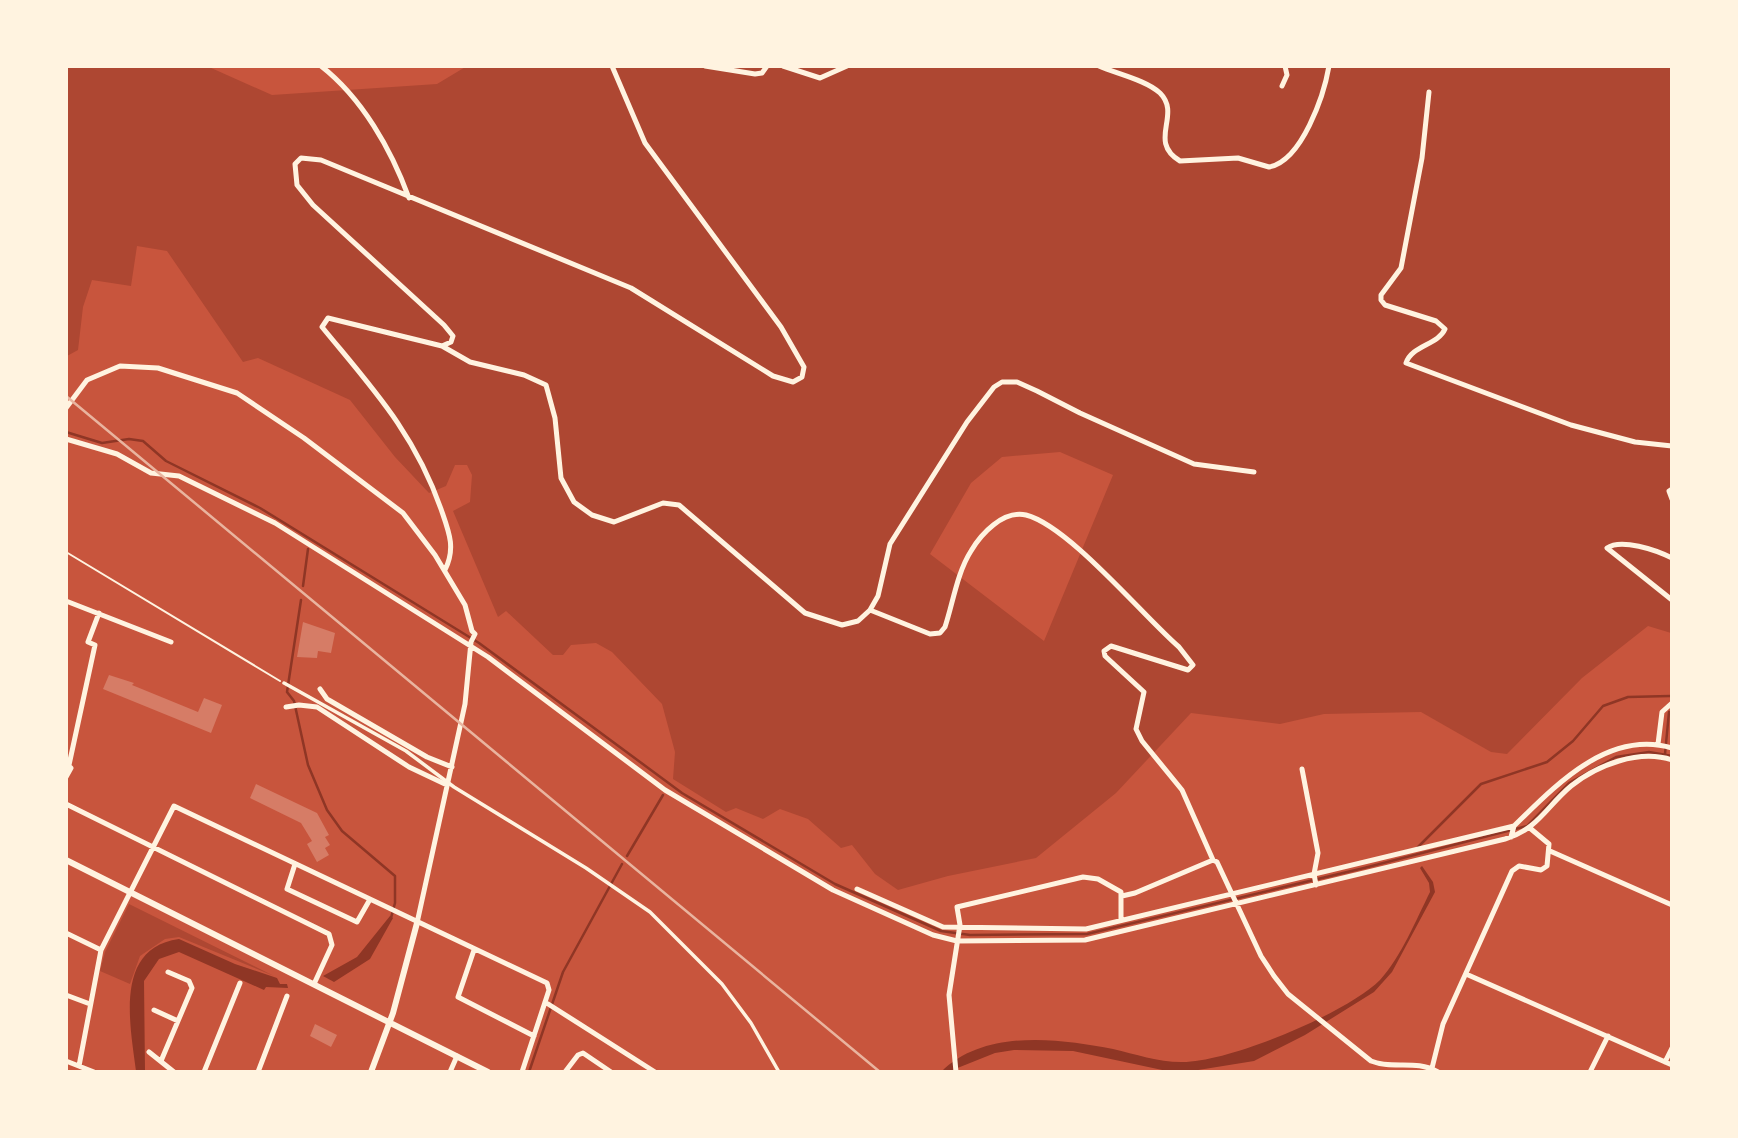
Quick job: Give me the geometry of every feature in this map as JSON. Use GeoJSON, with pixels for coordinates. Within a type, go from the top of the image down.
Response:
{"type":"FeatureCollection","features":[{"type":"Feature","properties":{"kind":"street"},"geometry":{"type":"LineString","coordinates":[[320,66],[346,87],[399,169],[410,198]]}},
{"type":"Feature","properties":{"kind":"street"},"geometry":{"type":"LineString","coordinates":[[442,346],[451,342],[453,336],[444,325],[313,205],[297,185],[295,164],[301,158],[321,160],[631,288],[773,376],[785,381],[799,380],[804,367],[800,358],[665,174],[645,143],[611,66]]}},
{"type":"Feature","properties":{"kind":"street"},"geometry":{"type":"LineString","coordinates":[[705,66],[715,70],[755,74],[762,73],[767,66]]}},
{"type":"Feature","properties":{"kind":"street"},"geometry":{"type":"LineString","coordinates":[[783,66],[820,78],[847,66]]}},
{"type":"Feature","properties":{"kind":"street"},"geometry":{"type":"LineString","coordinates":[[1099,66],[1161,94],[1169,107],[1164,143],[1167,151],[1180,162],[1238,158],[1269,167],[1289,156],[1315,116],[1329,66]]}},
{"type":"Feature","properties":{"kind":"street"},"geometry":{"type":"LineString","coordinates":[[1282,86],[1287,75],[1285,66]]}},
{"type":"Feature","properties":{"kind":"street"},"geometry":{"type":"LineString","coordinates":[[1429,92],[1422,158],[1401,268],[1381,300],[1385,305],[1436,321],[1445,329],[1443,335],[1416,350],[1406,363],[1571,425],[1635,442],[1671,446]]}},
{"type":"Feature","properties":{"kind":"street"},"geometry":{"type":"LineString","coordinates":[[445,570],[451,555],[452,540],[430,477],[394,414],[322,327],[328,318],[335,317],[401,338],[442,346],[470,362],[524,375],[546,385],[555,418],[562,478],[574,502],[592,515],[614,522],[671,502],[694,515],[805,613],[842,625],[859,621],[870,610],[878,596],[890,544],[967,422],[994,387],[1002,382],[1017,383],[1037,391],[1080,414],[1194,464],[1254,472]]}},
{"type":"Feature","properties":{"kind":"street"},"geometry":{"type":"LineString","coordinates":[[66,408],[87,380],[121,366],[158,368],[227,389],[304,438],[403,513],[445,570],[470,614],[472,641],[465,704],[452,767],[416,923],[389,1022],[372,1072]]}},
{"type":"Feature","properties":{"kind":"street"},"geometry":{"type":"LineString","coordinates":[[66,439],[117,454],[150,474],[179,476],[260,515],[472,641],[665,790],[797,871],[886,916],[933,935],[1086,929],[1233,898],[1512,831],[1531,829],[1546,839],[1550,851],[1544,869],[1514,867],[1439,1033],[1435,1070],[1419,1063],[1386,1065],[1371,1060],[1288,994],[1274,976],[1233,898],[1220,866],[1213,860],[1181,790],[1142,741],[1136,729],[1144,692],[1105,656],[1104,652],[1111,646],[1188,670],[1193,665],[1179,647],[1068,541],[1025,515],[1016,515],[998,522],[966,560],[945,627],[940,633],[930,634],[870,610]]}},
{"type":"Feature","properties":{"kind":"street"},"geometry":{"type":"LineString","coordinates":[[1671,489],[1671,499]]}},
{"type":"Feature","properties":{"kind":"street"},"geometry":{"type":"LineString","coordinates":[[1671,558],[1641,548],[1615,544],[1607,548],[1671,600]]}},
{"type":"Feature","properties":{"kind":"street"},"geometry":{"type":"LineString","coordinates":[[66,601],[171,642]]}},
{"type":"Feature","properties":{"kind":"street"},"geometry":{"type":"LineString","coordinates":[[66,777],[95,645],[88,642],[99,613]]}},
{"type":"Feature","properties":{"kind":"street"},"geometry":{"type":"LineString","coordinates":[[284,683],[406,751],[447,784]]}},
{"type":"Feature","properties":{"kind":"street"},"geometry":{"type":"LineString","coordinates":[[320,689],[327,699],[427,757],[452,767]]}},
{"type":"Feature","properties":{"kind":"street"},"geometry":{"type":"LineString","coordinates":[[857,889],[959,934],[1085,940],[1233,898],[1512,831],[1576,770],[1624,747],[1665,746],[1662,712],[1671,703]]}},
{"type":"Feature","properties":{"kind":"street"},"geometry":{"type":"LineString","coordinates":[[292,706],[317,707],[398,761],[447,784],[612,885],[656,917],[707,966],[751,1023],[779,1072]]}},
{"type":"Feature","properties":{"kind":"street"},"geometry":{"type":"LineString","coordinates":[[1531,829],[1572,786],[1618,761],[1648,756],[1671,760]]}},
{"type":"Feature","properties":{"kind":"street"},"geometry":{"type":"LineString","coordinates":[[1302,769],[1318,853],[1315,879]]}},
{"type":"Feature","properties":{"kind":"street"},"geometry":{"type":"LineString","coordinates":[[66,804],[329,934],[332,944],[314,984]]}},
{"type":"Feature","properties":{"kind":"street"},"geometry":{"type":"LineString","coordinates":[[79,1066],[101,950],[174,806],[369,901],[547,983],[550,987],[548,1003],[522,1072]]}},
{"type":"Feature","properties":{"kind":"street"},"geometry":{"type":"LineString","coordinates":[[1550,851],[1671,905]]}},
{"type":"Feature","properties":{"kind":"street"},"geometry":{"type":"LineString","coordinates":[[66,860],[488,1072]]}},
{"type":"Feature","properties":{"kind":"street"},"geometry":{"type":"LineString","coordinates":[[1122,896],[1213,860]]}},
{"type":"Feature","properties":{"kind":"street"},"geometry":{"type":"LineString","coordinates":[[295,864],[287,889],[357,922],[369,901]]}},
{"type":"Feature","properties":{"kind":"street"},"geometry":{"type":"LineString","coordinates":[[956,1071],[949,995],[959,934],[957,907],[1077,877],[1098,879],[1116,887],[1122,896],[1121,920]]}},
{"type":"Feature","properties":{"kind":"street"},"geometry":{"type":"LineString","coordinates":[[66,933],[101,950]]}},
{"type":"Feature","properties":{"kind":"street"},"geometry":{"type":"LineString","coordinates":[[474,950],[458,997],[534,1037]]}},
{"type":"Feature","properties":{"kind":"street"},"geometry":{"type":"LineString","coordinates":[[161,1061],[192,988],[189,981],[168,972]]}},
{"type":"Feature","properties":{"kind":"street"},"geometry":{"type":"LineString","coordinates":[[1466,974],[1668,1063],[1671,1048]]}},
{"type":"Feature","properties":{"kind":"street"},"geometry":{"type":"LineString","coordinates":[[204,1072],[240,983]]}},
{"type":"Feature","properties":{"kind":"street"},"geometry":{"type":"LineString","coordinates":[[66,995],[90,1004]]}},
{"type":"Feature","properties":{"kind":"street"},"geometry":{"type":"LineString","coordinates":[[258,1072],[287,996]]}},
{"type":"Feature","properties":{"kind":"street"},"geometry":{"type":"LineString","coordinates":[[548,1003],[655,1072]]}},
{"type":"Feature","properties":{"kind":"street"},"geometry":{"type":"LineString","coordinates":[[154,1010],[178,1020]]}},
{"type":"Feature","properties":{"kind":"street"},"geometry":{"type":"LineString","coordinates":[[1590,1072],[1608,1037]]}},
{"type":"Feature","properties":{"kind":"street"},"geometry":{"type":"LineString","coordinates":[[149,1052],[174,1072]]}},
{"type":"Feature","properties":{"kind":"street"},"geometry":{"type":"LineString","coordinates":[[565,1072],[578,1055],[583,1053],[610,1071]]}},
{"type":"Feature","properties":{"kind":"street"},"geometry":{"type":"LineString","coordinates":[[450,1072],[457,1056]]}},
{"type":"Feature","properties":{"kind":"street"},"geometry":{"type":"LineString","coordinates":[[66,1061],[94,1072]]}},
{"type":"Feature","properties":{"kind":"path"},"geometry":{"type":"LineString","coordinates":[[66,552],[284,683]]}},
{"type":"Feature","properties":{"kind":"shaded area"},"geometry":{"type":"Polygon","coordinates":[[[467,66],[1671,67],[1671,633],[1648,626],[1582,678],[1507,754],[1491,752],[1421,712],[1324,714],[1280,724],[1191,713],[1116,793],[1036,858],[948,876],[898,890],[875,874],[852,845],[841,848],[808,819],[780,809],[763,819],[736,808],[726,812],[673,779],[675,752],[662,704],[612,652],[596,643],[571,645],[563,655],[553,655],[506,611],[498,617],[453,511],[470,502],[472,475],[467,465],[455,465],[446,486],[429,493],[395,457],[350,400],[258,358],[243,362],[167,251],[137,246],[131,286],[92,280],[83,307],[78,350],[67,356],[67,67],[209,67],[272,95],[437,84],[467,66]],[[1060,452],[1002,457],[971,483],[930,554],[1044,641],[1113,475],[1060,452]]]}},
{"type":"Feature","properties":{"kind":"shaded area"},"geometry":{"type":"Polygon","coordinates":[[[1422,866],[1433,882],[1435,892],[1392,972],[1374,992],[1305,1035],[1254,1061],[1192,1071],[1167,1071],[1073,1051],[1014,1050],[995,1053],[941,1072],[958,1058],[978,1049],[1023,1040],[1069,1042],[1181,1062],[1227,1054],[1286,1034],[1342,1007],[1364,993],[1388,971],[1408,938],[1430,892],[1429,883],[1420,868],[1422,866]]]}},
{"type":"Feature","properties":{"kind":"shaded area"},"geometry":{"type":"Polygon","coordinates":[[[129,904],[274,976],[179,937],[165,939],[140,956],[130,984],[100,971],[105,952],[129,904]]]}},
{"type":"Feature","properties":{"kind":"shaded area"},"geometry":{"type":"Polygon","coordinates":[[[390,916],[393,918],[370,959],[334,982],[323,976],[357,957],[390,916]]]}},
{"type":"Feature","properties":{"kind":"shaded area"},"geometry":{"type":"Polygon","coordinates":[[[179,939],[235,964],[277,978],[280,984],[287,984],[288,988],[266,987],[264,990],[179,952],[159,959],[144,981],[145,1071],[136,1071],[130,1011],[135,972],[144,957],[158,945],[179,939]]]}},
{"type":"Feature","properties":{"kind":"building"},"geometry":{"type":"Polygon","coordinates":[[[303,622],[335,633],[331,653],[318,651],[317,658],[297,657],[303,622]]]}},
{"type":"Feature","properties":{"kind":"building"},"geometry":{"type":"Polygon","coordinates":[[[109,675],[134,683],[132,685],[198,712],[204,698],[222,705],[211,733],[103,689],[109,675]]]}},
{"type":"Feature","properties":{"kind":"building"},"geometry":{"type":"Polygon","coordinates":[[[256,784],[317,813],[329,835],[325,837],[330,845],[325,848],[329,855],[317,862],[307,844],[312,841],[301,823],[250,798],[256,784]]]}},
{"type":"Feature","properties":{"kind":"building"},"geometry":{"type":"Polygon","coordinates":[[[315,1024],[337,1035],[331,1047],[310,1036],[315,1024]]]}},
{"type":"Feature","properties":{"kind":"waterway"},"geometry":{"type":"LineString","coordinates":[[66,432],[102,443],[129,439],[143,441],[166,461],[260,508],[479,643],[682,793],[835,884],[941,931],[970,935],[1087,934],[1364,868],[1527,826],[1569,783],[1616,757],[1649,752],[1672,756]]}},
{"type":"Feature","properties":{"kind":"waterway"},"geometry":{"type":"LineString","coordinates":[[303,586],[308,549]]}},
{"type":"Feature","properties":{"kind":"waterway"},"geometry":{"type":"LineString","coordinates":[[301,600],[287,692],[294,701],[308,765],[327,810],[342,831],[395,876],[395,903],[391,918]]}},
{"type":"Feature","properties":{"kind":"waterway"},"geometry":{"type":"LineString","coordinates":[[1418,847],[1481,784],[1547,762],[1573,741],[1603,706],[1628,697],[1670,696]]}},
{"type":"Feature","properties":{"kind":"waterway"},"geometry":{"type":"LineString","coordinates":[[1665,754],[1669,712]]}},
{"type":"Feature","properties":{"kind":"waterway"},"geometry":{"type":"LineString","coordinates":[[627,856],[663,795]]}},
{"type":"Feature","properties":{"kind":"waterway"},"geometry":{"type":"LineString","coordinates":[[529,1072],[563,972],[622,864]]}},
{"type":"Feature","properties":{"kind":"railway"},"geometry":{"type":"LineString","coordinates":[[66,396],[880,1072]]}}]}
